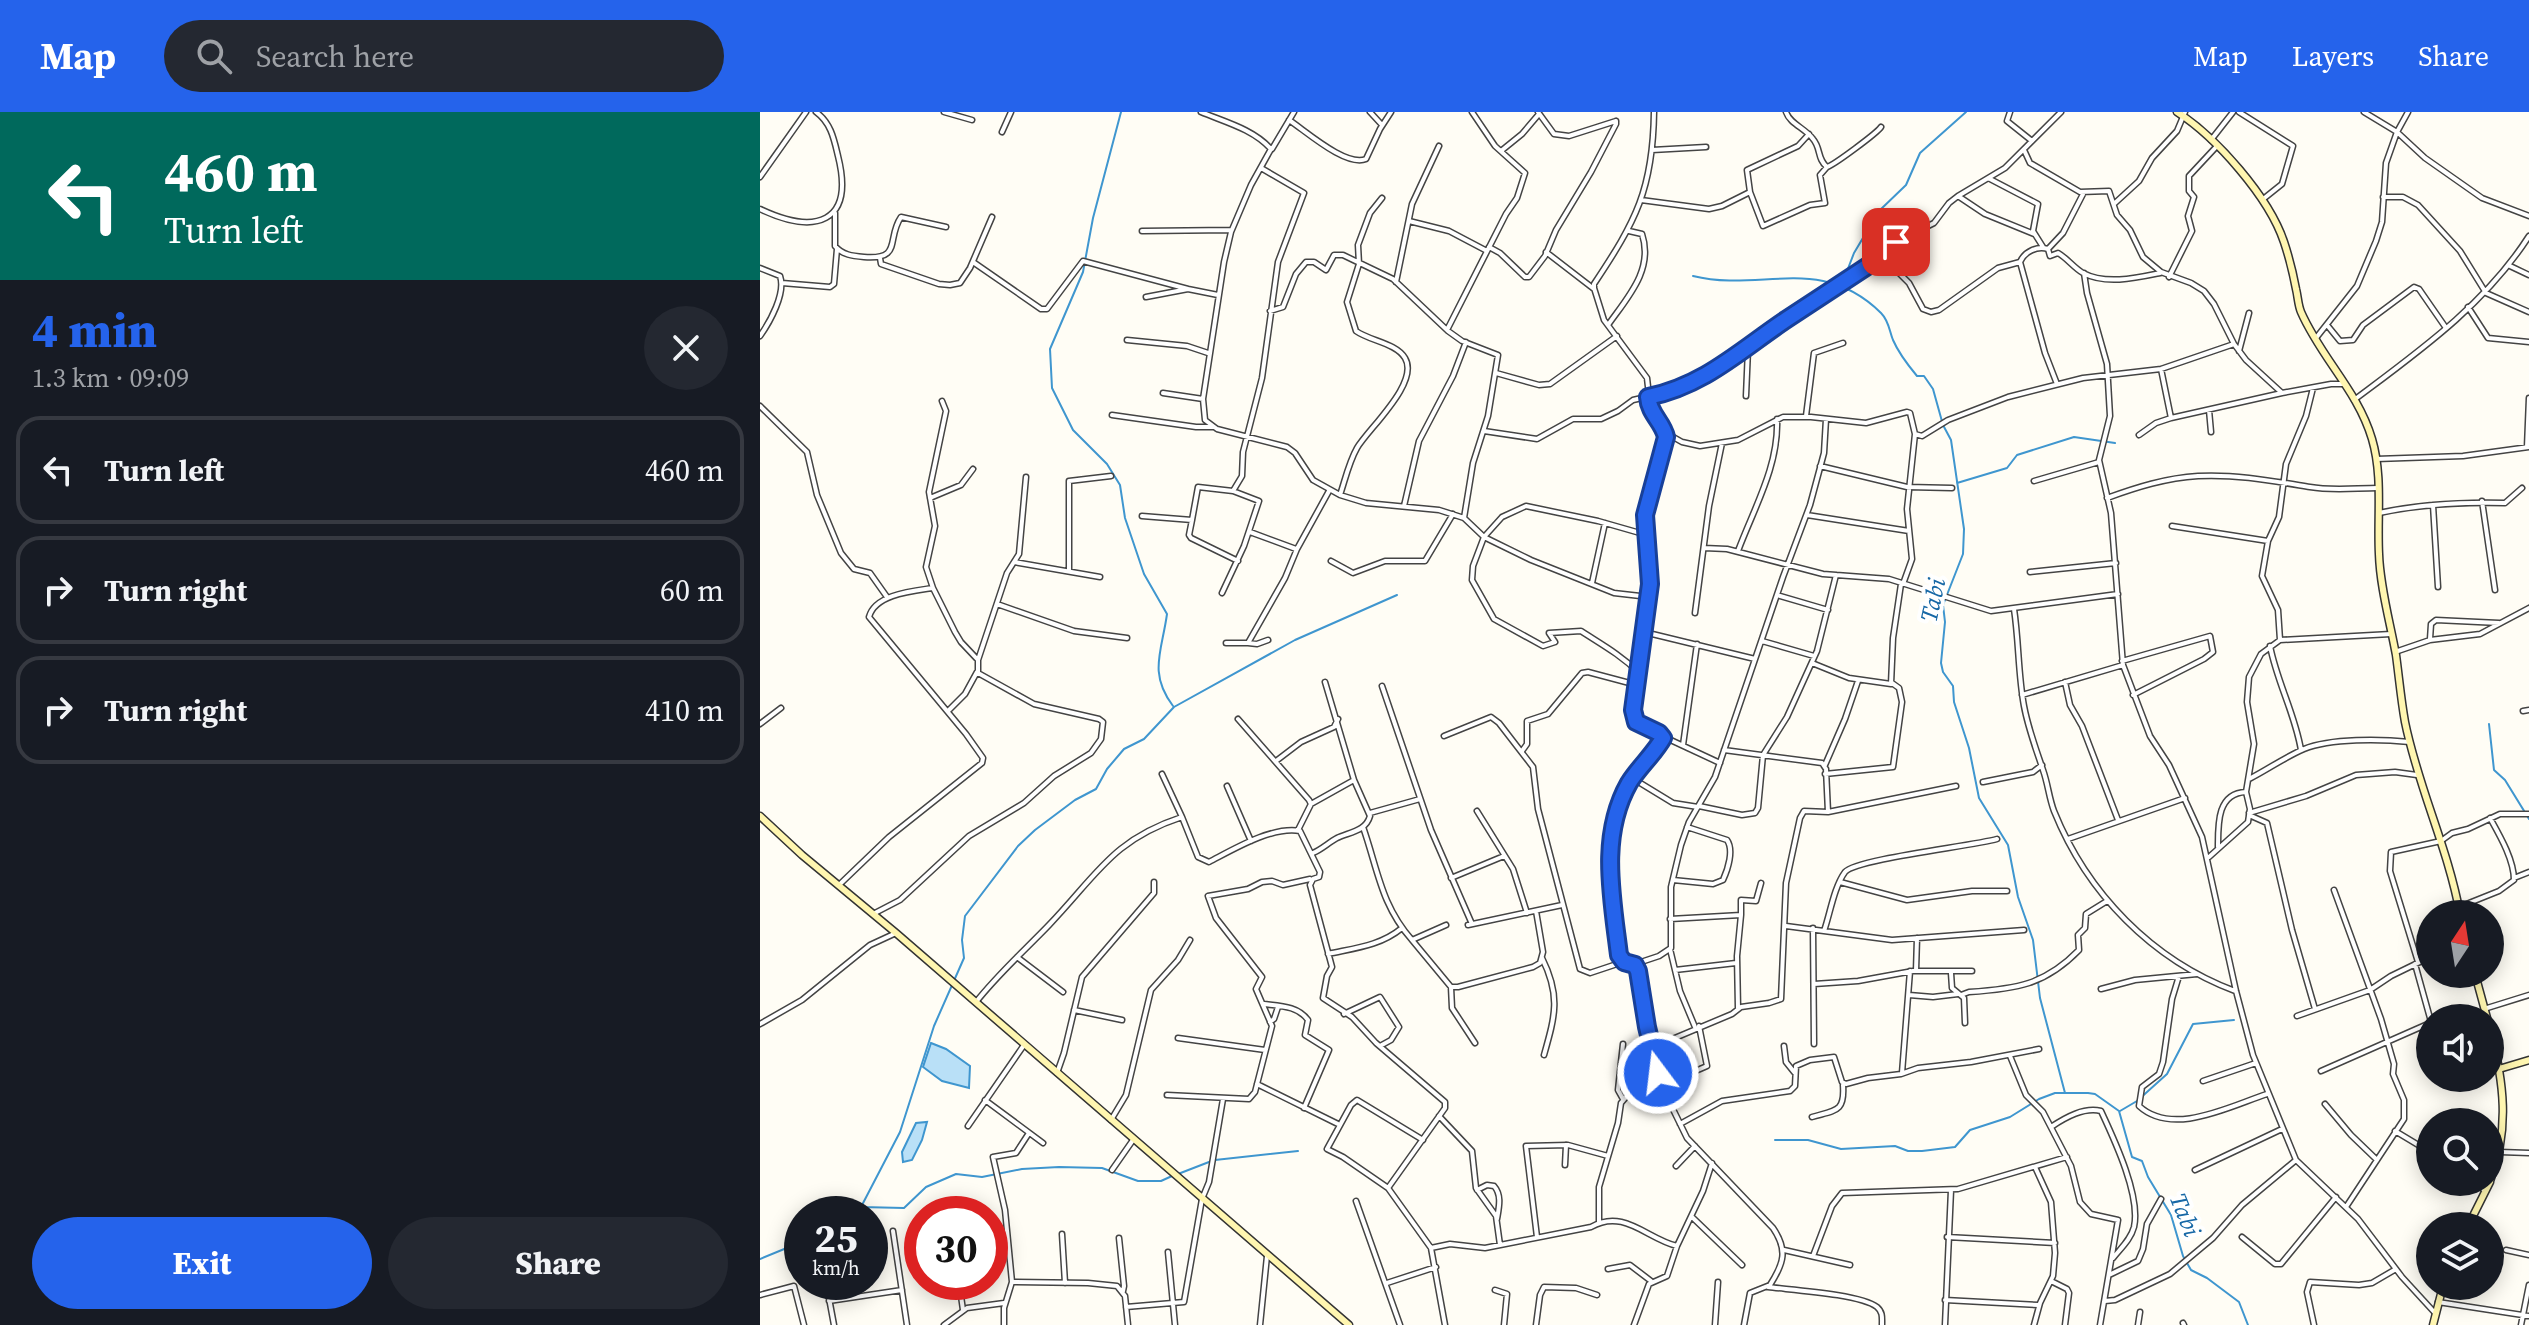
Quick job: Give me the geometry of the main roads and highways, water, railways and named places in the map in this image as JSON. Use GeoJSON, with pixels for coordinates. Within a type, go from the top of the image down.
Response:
{"type":"FeatureCollection","features":[{"type":"Feature","properties":{"kind":"water"},"geometry":{"type":"Polygon","coordinates":[[[931,1043],[946,1049],[970,1066],[969,1088],[942,1081],[923,1067],[931,1043]]]}},
{"type":"Feature","properties":{"kind":"water"},"geometry":{"type":"Polygon","coordinates":[[[927,1122],[912,1160],[903,1162],[902,1152],[916,1123],[927,1122]]]}},
{"type":"Feature","properties":{"kind":"waterway"},"geometry":{"type":"LineString","coordinates":[[1121,112],[1093,218],[1083,272],[1050,349],[1052,388],[1073,430],[1107,464],[1120,485],[1125,518],[1144,574],[1167,614],[1159,672],[1165,694],[1173,706]]}},
{"type":"Feature","properties":{"kind":"waterway"},"geometry":{"type":"LineString","coordinates":[[1844,279],[1854,253],[1879,211],[1906,185],[1920,153],[1966,112]]}},
{"type":"Feature","properties":{"kind":"waterway","name":"Tabi"},"geometry":{"type":"LineString","coordinates":[[1693,276],[1742,281],[1813,279],[1835,284],[1858,295],[1884,316],[1904,359],[1917,376],[1924,376],[1933,389],[1943,425],[1951,440],[1964,529],[1963,554],[1943,605],[1945,622],[1941,663],[1953,686],[1954,702],[1969,748],[1979,798],[2008,845],[2018,897],[2033,940],[2040,998],[2065,1093]]}},
{"type":"Feature","properties":{"kind":"waterway"},"geometry":{"type":"LineString","coordinates":[[1957,483],[2007,468],[2017,455],[2074,437],[2115,443]]}},
{"type":"Feature","properties":{"kind":"waterway"},"geometry":{"type":"LineString","coordinates":[[867,1196],[900,1132],[934,1026],[964,958],[962,940],[965,916],[1018,846],[1075,800],[1096,789],[1107,769],[1124,749],[1144,739],[1174,707],[1295,640],[1397,595]]}},
{"type":"Feature","properties":{"kind":"waterway"},"geometry":{"type":"LineString","coordinates":[[2489,724],[2494,770],[2505,780],[2529,819]]}},
{"type":"Feature","properties":{"kind":"waterway"},"geometry":{"type":"LineString","coordinates":[[2120,1111],[2137,1101],[2167,1074],[2193,1024],[2234,1020]]}},
{"type":"Feature","properties":{"kind":"waterway","name":"Tabi"},"geometry":{"type":"LineString","coordinates":[[1775,1140],[1808,1140],[1841,1149],[1895,1146],[1908,1151],[1922,1151],[1955,1147],[1970,1130],[2010,1117],[2039,1099],[2055,1093],[2095,1094],[2119,1111],[2132,1157],[2142,1161],[2171,1215],[2183,1256],[2191,1270],[2239,1302],[2248,1325]]}},
{"type":"Feature","properties":{"kind":"waterway"},"geometry":{"type":"LineString","coordinates":[[1215,1160],[1298,1151]]}},
{"type":"Feature","properties":{"kind":"waterway"},"geometry":{"type":"LineString","coordinates":[[1178,1174],[1209,1162]]}},
{"type":"Feature","properties":{"kind":"waterway"},"geometry":{"type":"LineString","coordinates":[[888,1208],[904,1208],[926,1187],[956,1174],[982,1177],[1022,1169],[1059,1167],[1102,1168],[1138,1181],[1161,1181],[1172,1176]]}},
{"type":"Feature","properties":{"kind":"waterway"},"geometry":{"type":"LineString","coordinates":[[760,1259],[784,1249]]}}]}
